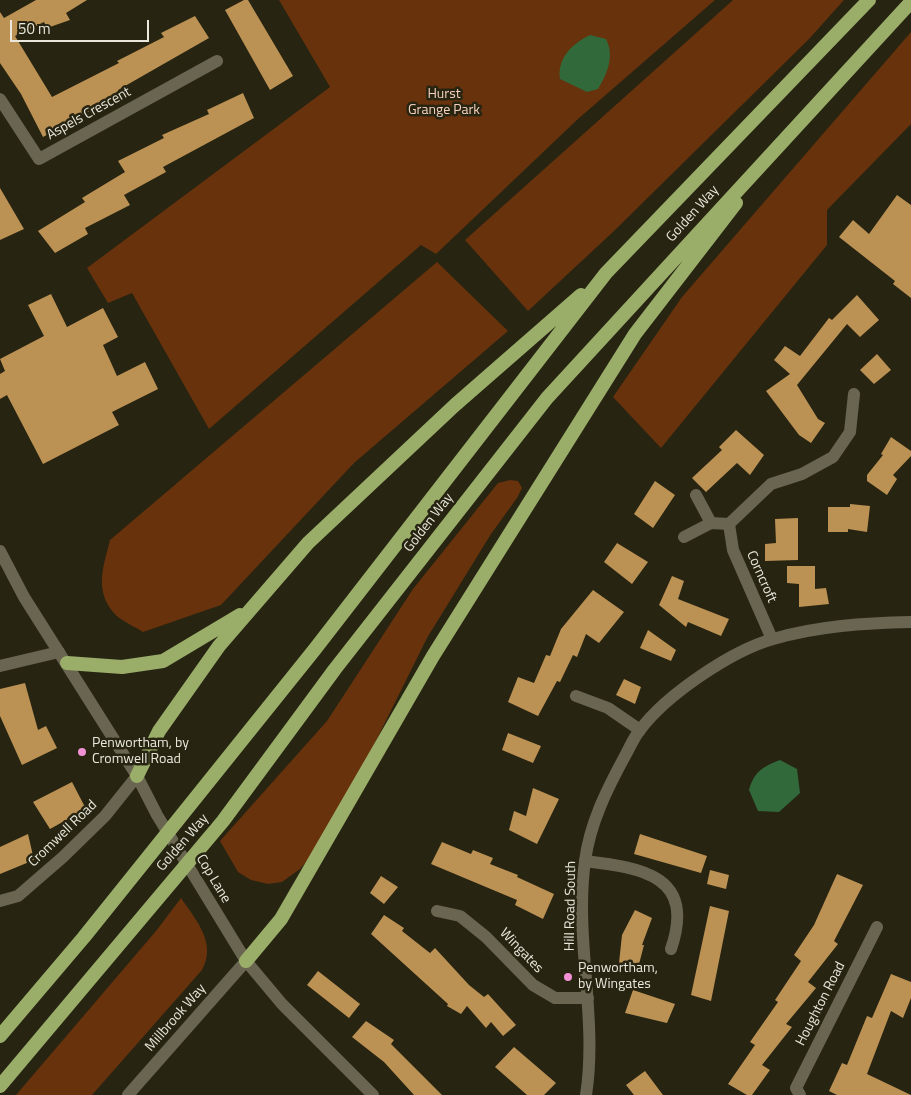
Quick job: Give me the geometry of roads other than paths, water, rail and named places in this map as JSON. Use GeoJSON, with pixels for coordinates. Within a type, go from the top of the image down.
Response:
{"type":"FeatureCollection","features":[{"type":"Feature","properties":{"kind":"highway","name":"Golden Way"},"geometry":{"type":"LineString","coordinates":[[0,1036],[84,936],[315,649],[606,273],[869,0]]}},
{"type":"Feature","properties":{"kind":"highway","name":"Golden Way"},"geometry":{"type":"LineString","coordinates":[[0,1086],[223,821],[335,670],[547,398],[794,127],[911,2]]}},
{"type":"Feature","properties":{"kind":"highway"},"geometry":{"type":"LineString","coordinates":[[246,961],[281,920],[433,656],[635,334],[794,127]]}},
{"type":"Feature","properties":{"kind":"highway"},"geometry":{"type":"LineString","coordinates":[[137,776],[159,731],[219,646],[308,543],[456,405],[606,273]]}},
{"type":"Feature","properties":{"kind":"highway"},"geometry":{"type":"LineString","coordinates":[[63,657],[122,667],[163,661],[252,608]]}},
{"type":"Feature","properties":{"kind":"street","name":"Aspels Crescent"},"geometry":{"type":"LineString","coordinates":[[0,99],[39,159],[217,62]]}},
{"type":"Feature","properties":{"kind":"street"},"geometry":{"type":"LineString","coordinates":[[684,537],[711,523],[729,524],[771,484],[802,474],[833,457],[850,432],[854,394]]}},
{"type":"Feature","properties":{"kind":"street"},"geometry":{"type":"LineString","coordinates":[[696,495],[711,523]]}},
{"type":"Feature","properties":{"kind":"street","name":"Corncroft"},"geometry":{"type":"LineString","coordinates":[[729,524],[733,550],[772,639]]}},
{"type":"Feature","properties":{"kind":"street","name":"Cop Lane"},"geometry":{"type":"LineString","coordinates":[[0,551],[24,597],[137,776],[157,815],[246,961],[282,1004],[372,1095]]}},
{"type":"Feature","properties":{"kind":"street","name":"Hill Road South"},"geometry":{"type":"LineString","coordinates":[[586,1095],[588,998],[584,932],[585,861],[595,820],[607,789],[640,730],[694,680],[749,648],[772,639],[824,627],[911,622]]}},
{"type":"Feature","properties":{"kind":"street"},"geometry":{"type":"LineString","coordinates":[[0,666],[63,657]]}},
{"type":"Feature","properties":{"kind":"street"},"geometry":{"type":"LineString","coordinates":[[576,696],[608,708],[640,730]]}},
{"type":"Feature","properties":{"kind":"street","name":"Cromwell Road"},"geometry":{"type":"LineString","coordinates":[[0,901],[18,896],[64,857],[105,816],[137,776]]}},
{"type":"Feature","properties":{"kind":"street"},"geometry":{"type":"LineString","coordinates":[[585,861],[634,869],[656,878],[667,888],[677,903],[679,915],[671,949]]}},
{"type":"Feature","properties":{"kind":"street","name":"Wingates"},"geometry":{"type":"LineString","coordinates":[[437,910],[460,916],[486,936],[533,985],[555,998],[588,998]]}},
{"type":"Feature","properties":{"kind":"street","name":"Houghton Road"},"geometry":{"type":"LineString","coordinates":[[800,1095],[796,1088],[877,927]]}},
{"type":"Feature","properties":{"kind":"street","name":"Millbrook Way"},"geometry":{"type":"LineString","coordinates":[[128,1095],[246,961]]}},
{"type":"Feature","properties":{"kind":"place","name":"Penwortham, by Cromwell Road"},"geometry":{"type":"Point","coordinates":[82,752]}},
{"type":"Feature","properties":{"kind":"place","name":"Penwortham, by Wingates"},"geometry":{"type":"Point","coordinates":[568,977]}},
{"type":"Feature","properties":{"kind":"park label","name":"Hurst Grange Park"},"geometry":{"type":"Point","coordinates":[444,104]}}]}
